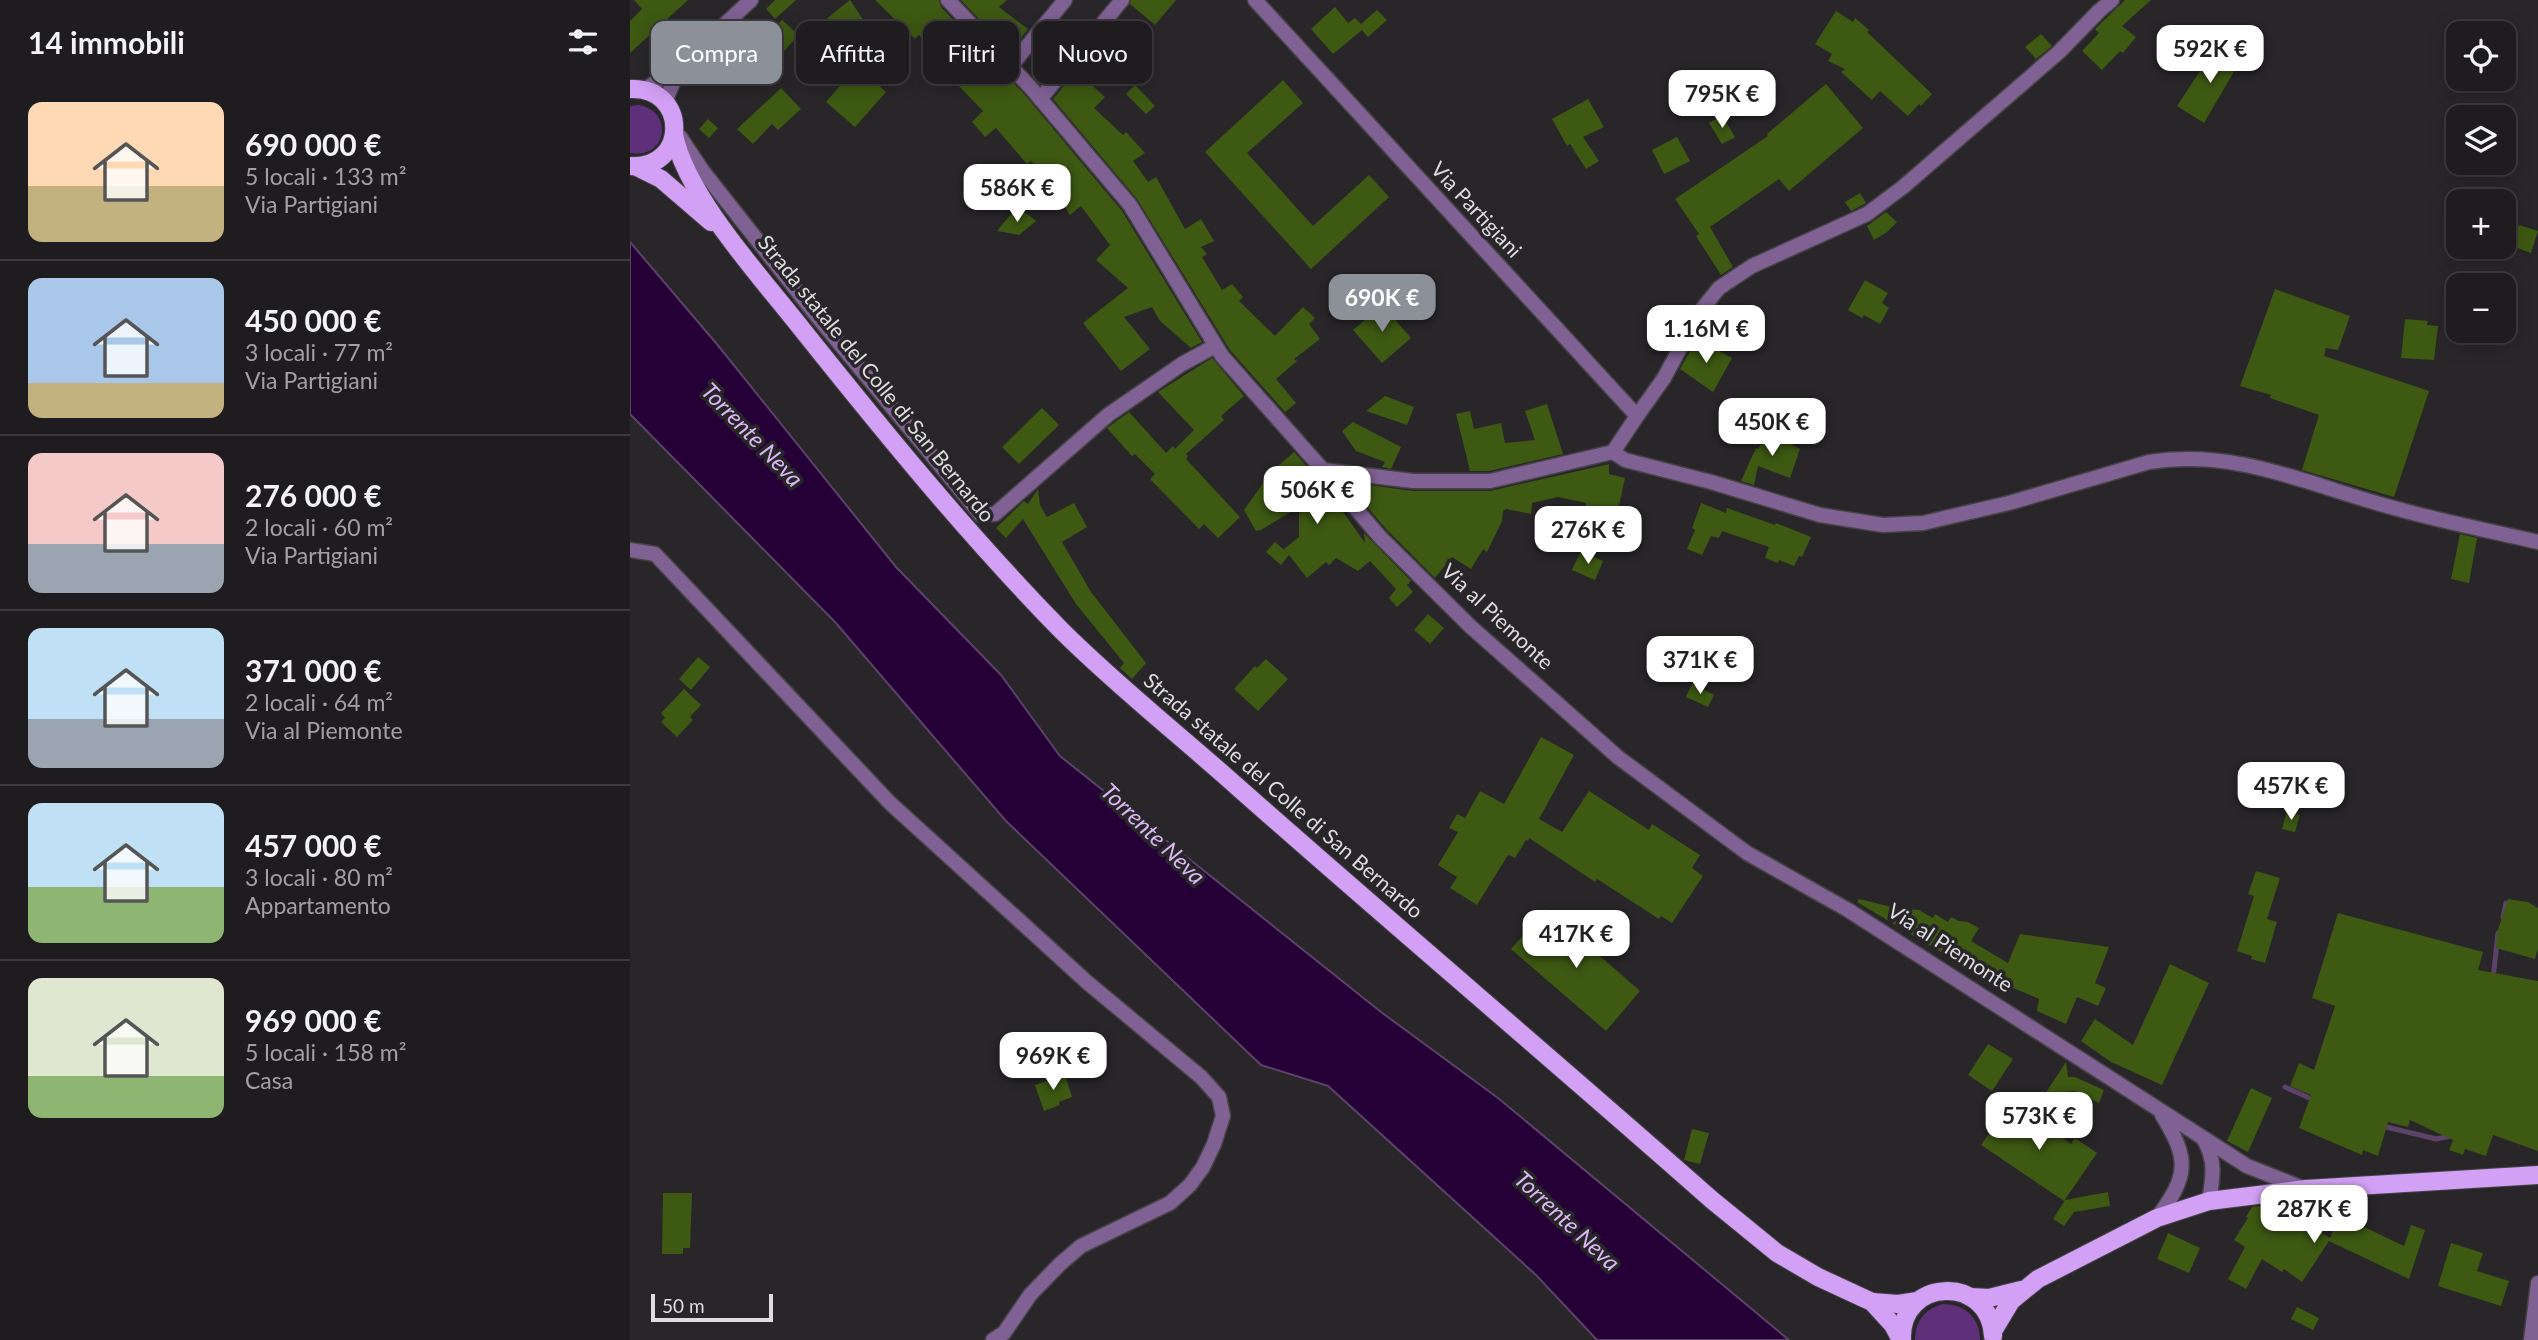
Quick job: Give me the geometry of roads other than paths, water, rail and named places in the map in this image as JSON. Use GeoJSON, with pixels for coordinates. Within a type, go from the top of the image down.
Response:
{"type":"FeatureCollection","features":[{"type":"Feature","properties":{"kind":"main road"},"geometry":{"type":"LineString","coordinates":[[637,90],[655,94],[665,102]]}},
{"type":"Feature","properties":{"kind":"main road","name":"Strada statale del Colle di San Bernardo"},"geometry":{"type":"LineString","coordinates":[[665,102],[671,112],[681,162],[736,245],[937,495],[1063,631],[1332,870],[1741,1224],[1777,1253],[1872,1303],[1893,1325],[1901,1340]]}},
{"type":"Feature","properties":{"kind":"main road"},"geometry":{"type":"LineString","coordinates":[[632,166],[649,164],[659,159],[669,148],[674,129]]}},
{"type":"Feature","properties":{"kind":"main road","name":"Strada statale del Colle di San Bernardo"},"geometry":{"type":"LineString","coordinates":[[632,166],[661,179],[736,245]]}},
{"type":"Feature","properties":{"kind":"main road","name":"Via al Piemonte"},"geometry":{"type":"LineString","coordinates":[[1993,1335],[2011,1301],[2038,1279],[2157,1218],[2209,1201],[2306,1189],[2538,1175]]}},
{"type":"Feature","properties":{"kind":"main road","name":"Via al Piemonte"},"geometry":{"type":"LineString","coordinates":[[1918,1301],[1931,1293],[1946,1290],[1970,1297],[1989,1298],[2025,1289]]}},
{"type":"Feature","properties":{"kind":"main road"},"geometry":{"type":"LineString","coordinates":[[1970,1297],[1985,1311],[1993,1335]]}},
{"type":"Feature","properties":{"kind":"main road"},"geometry":{"type":"LineString","coordinates":[[1901,1340],[1906,1317],[1918,1301]]}},
{"type":"Feature","properties":{"kind":"main road","name":"Strada statale del Colle di San Bernardo"},"geometry":{"type":"LineString","coordinates":[[1872,1303],[1898,1304],[1918,1301]]}},
{"type":"Feature","properties":{"kind":"street"},"geometry":{"type":"LineString","coordinates":[[728,21],[751,0]]}},
{"type":"Feature","properties":{"kind":"street","name":"Via al Piemonte"},"geometry":{"type":"LineString","coordinates":[[948,0],[968,21]]}},
{"type":"Feature","properties":{"kind":"street"},"geometry":{"type":"LineString","coordinates":[[1019,55],[1065,0]]}},
{"type":"Feature","properties":{"kind":"street"},"geometry":{"type":"LineString","coordinates":[[1040,99],[1122,0]]}},
{"type":"Feature","properties":{"kind":"street","name":"Via Partigiani"},"geometry":{"type":"LineString","coordinates":[[1255,0],[1637,416]]}},
{"type":"Feature","properties":{"kind":"street"},"geometry":{"type":"LineString","coordinates":[[1324,470],[1413,481],[1490,481],[1613,452],[1664,378],[1699,313],[1719,288],[1752,266],[1867,214],[1903,187],[2059,52],[2112,0]]}},
{"type":"Feature","properties":{"kind":"street","name":"Via al Piemonte"},"geometry":{"type":"LineString","coordinates":[[1019,76],[1130,205],[1222,356],[1380,537],[1471,627],[1619,758],[1747,853],[1848,909],[2246,1166],[2306,1189]]}},
{"type":"Feature","properties":{"kind":"street"},"geometry":{"type":"LineString","coordinates":[[665,102],[672,84]]}},
{"type":"Feature","properties":{"kind":"street"},"geometry":{"type":"LineString","coordinates":[[674,129],[688,151],[933,459],[976,511],[985,516],[995,514],[1108,415],[1182,364],[1215,346]]}},
{"type":"Feature","properties":{"kind":"street"},"geometry":{"type":"LineString","coordinates":[[1613,452],[1625,460],[1820,515],[1883,525],[1923,523],[2009,503],[2149,462],[2210,459],[2246,463],[2397,509],[2538,542]]}},
{"type":"Feature","properties":{"kind":"street"},"geometry":{"type":"LineString","coordinates":[[630,550],[655,554],[890,803],[1088,983],[1201,1077],[1219,1097],[1223,1116],[1214,1144],[1203,1167],[1190,1185],[1170,1203],[1081,1246],[1030,1295],[1004,1333],[993,1340]]}},
{"type":"Feature","properties":{"kind":"street","name":"Via al Piemonte"},"geometry":{"type":"LineString","coordinates":[[2157,1218],[2176,1190],[2182,1155],[2178,1141],[2160,1111]]}},
{"type":"Feature","properties":{"kind":"street"},"geometry":{"type":"LineString","coordinates":[[2203,1138],[2211,1152],[2214,1171],[2209,1201]]}},
{"type":"Feature","properties":{"kind":"street"},"geometry":{"type":"LineString","coordinates":[[2531,1340],[2538,1283]]}},
{"type":"Feature","properties":{"kind":"water","name":"Torrente Neva"},"geometry":{"type":"Polygon","coordinates":[[[630,242],[716,343],[896,567],[1001,675],[1060,756],[1381,1012],[1498,1098],[1789,1340],[1597,1340],[1536,1275],[1328,1086],[1261,1065],[1006,821],[835,622],[630,414],[630,242]]]}},
{"type":"Feature","properties":{"kind":"waterway"},"geometry":{"type":"LineString","coordinates":[[2503,917],[2506,903],[2514,904]]}},
{"type":"Feature","properties":{"kind":"waterway"},"geometry":{"type":"LineString","coordinates":[[2493,979],[2498,933]]}},
{"type":"Feature","properties":{"kind":"waterway"},"geometry":{"type":"LineString","coordinates":[[2285,1087],[2314,1100]]}},
{"type":"Feature","properties":{"kind":"waterway"},"geometry":{"type":"LineString","coordinates":[[2382,1126],[2436,1139],[2451,1136]]}}]}
